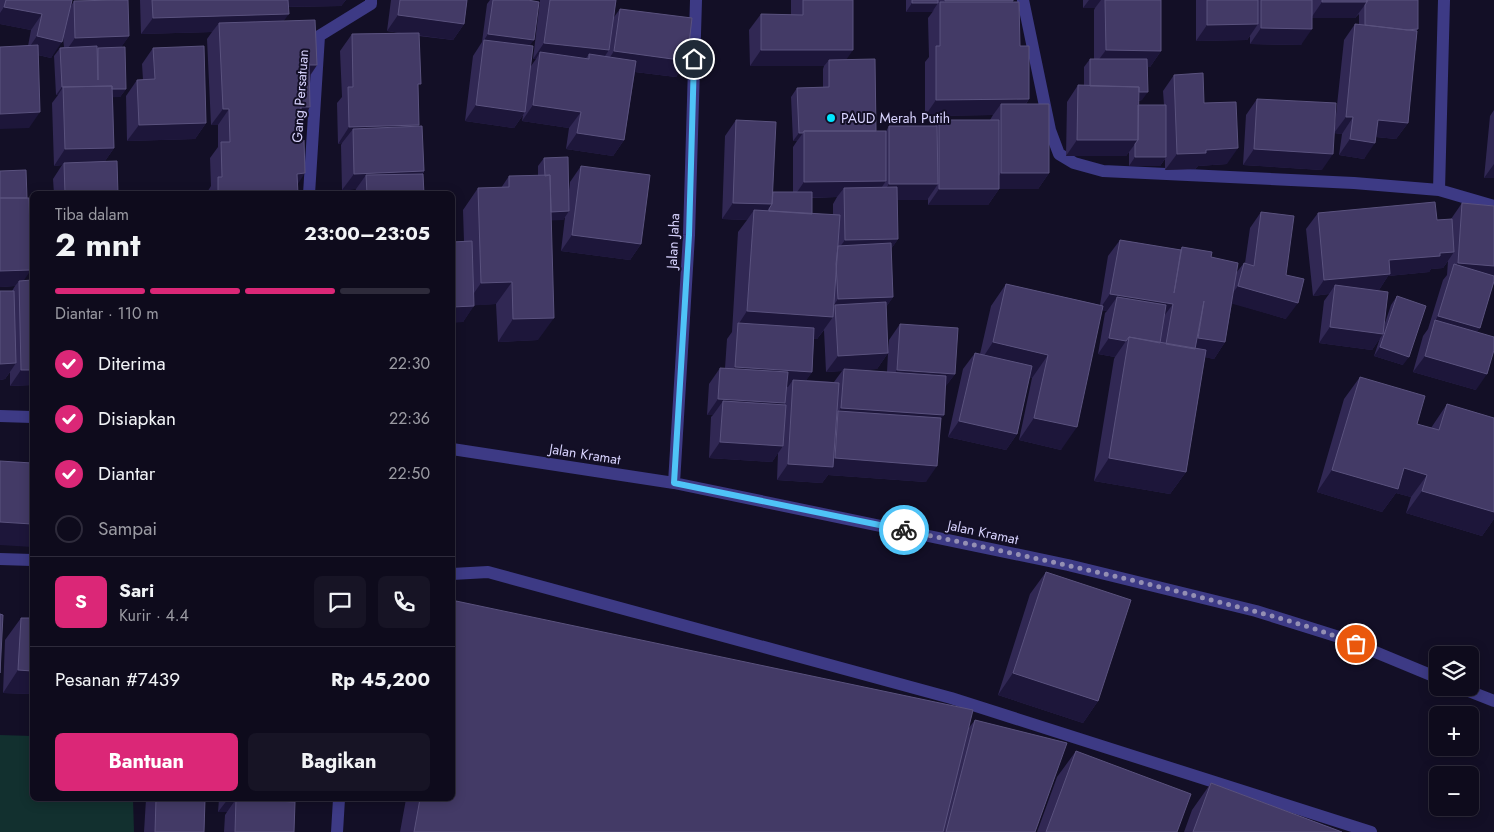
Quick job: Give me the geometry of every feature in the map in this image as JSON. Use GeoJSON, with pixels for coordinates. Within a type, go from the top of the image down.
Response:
{"type":"FeatureCollection","features":[{"type":"Feature","properties":{"kind":"street","name":"Gang Persatuan"},"geometry":{"type":"LineString","coordinates":[[309,191],[319,36],[371,4],[371,0]]}},
{"type":"Feature","properties":{"kind":"street","name":"Jalan Jaha"},"geometry":{"type":"LineString","coordinates":[[674,483],[689,235],[696,0]]}},
{"type":"Feature","properties":{"kind":"street"},"geometry":{"type":"LineString","coordinates":[[1023,0],[1050,130],[1059,154],[1074,163],[1103,171],[1354,182],[1439,190],[1494,206]]}},
{"type":"Feature","properties":{"kind":"street"},"geometry":{"type":"LineString","coordinates":[[1439,190],[1444,0]]}},
{"type":"Feature","properties":{"kind":"street"},"geometry":{"type":"LineString","coordinates":[[0,416],[30,417]]}},
{"type":"Feature","properties":{"kind":"street","name":"Jalan Kramat"},"geometry":{"type":"LineString","coordinates":[[455,449],[674,483],[1068,565],[1256,611],[1339,637],[1429,674]]}},
{"type":"Feature","properties":{"kind":"street"},"geometry":{"type":"LineString","coordinates":[[0,558],[30,560]]}},
{"type":"Feature","properties":{"kind":"street"},"geometry":{"type":"LineString","coordinates":[[455,574],[488,572],[951,698],[1371,832]]}},
{"type":"Feature","properties":{"kind":"street"},"geometry":{"type":"LineString","coordinates":[[1479,695],[1494,701]]}},
{"type":"Feature","properties":{"kind":"street"},"geometry":{"type":"LineString","coordinates":[[337,832],[339,801]]}},
{"type":"Feature","properties":{"kind":"green space"},"geometry":{"type":"Polygon","coordinates":[[[0,735],[30,736],[30,801],[133,801],[134,832],[0,832],[0,735]]]}},
{"type":"Feature","properties":{"kind":"building"},"geometry":{"type":"Polygon","coordinates":[[[6,0],[72,0],[62,42],[37,36],[42,14],[4,7],[6,0]]]}},
{"type":"Feature","properties":{"kind":"building"},"geometry":{"type":"Polygon","coordinates":[[[128,0],[129,36],[75,38],[74,1],[128,0]]]}},
{"type":"Feature","properties":{"kind":"building"},"geometry":{"type":"Polygon","coordinates":[[[152,0],[288,0],[289,14],[153,18],[152,0]]]}},
{"type":"Feature","properties":{"kind":"building"},"geometry":{"type":"Polygon","coordinates":[[[400,0],[467,0],[464,24],[398,15],[400,0]]]}},
{"type":"Feature","properties":{"kind":"building"},"geometry":{"type":"Polygon","coordinates":[[[493,0],[528,0],[539,2],[534,40],[488,34],[493,0]]]}},
{"type":"Feature","properties":{"kind":"building"},"geometry":{"type":"Polygon","coordinates":[[[550,0],[616,0],[609,50],[544,43],[550,0]]]}},
{"type":"Feature","properties":{"kind":"building"},"geometry":{"type":"Polygon","coordinates":[[[803,0],[853,0],[853,50],[761,50],[761,14],[803,15],[803,0]]]}},
{"type":"Feature","properties":{"kind":"building"},"geometry":{"type":"Polygon","coordinates":[[[912,0],[938,0],[938,3],[912,3],[912,0]]]}},
{"type":"Feature","properties":{"kind":"building"},"geometry":{"type":"Polygon","coordinates":[[[1013,0],[1013,1],[945,1],[1013,0]]]}},
{"type":"Feature","properties":{"kind":"building"},"geometry":{"type":"Polygon","coordinates":[[[1105,0],[1161,0],[1161,51],[1106,50],[1105,0]]]}},
{"type":"Feature","properties":{"kind":"building"},"geometry":{"type":"Polygon","coordinates":[[[1207,0],[1258,0],[1258,24],[1207,25],[1207,0]]]}},
{"type":"Feature","properties":{"kind":"building"},"geometry":{"type":"Polygon","coordinates":[[[1261,0],[1312,0],[1312,29],[1261,28],[1261,0]]]}},
{"type":"Feature","properties":{"kind":"building"},"geometry":{"type":"Polygon","coordinates":[[[1322,0],[1367,0],[1367,2],[1322,2],[1322,0]]]}},
{"type":"Feature","properties":{"kind":"building"},"geometry":{"type":"Polygon","coordinates":[[[1367,0],[1418,0],[1418,29],[1407,30],[1365,25],[1365,5],[1367,0]]]}},
{"type":"Feature","properties":{"kind":"building"},"geometry":{"type":"Polygon","coordinates":[[[940,2],[1019,2],[1020,46],[1029,46],[1029,99],[936,100],[936,46],[940,46],[940,2]]]}},
{"type":"Feature","properties":{"kind":"building"},"geometry":{"type":"Polygon","coordinates":[[[620,9],[692,18],[687,61],[614,51],[620,9]]]}},
{"type":"Feature","properties":{"kind":"building"},"geometry":{"type":"Polygon","coordinates":[[[315,20],[317,65],[309,65],[310,107],[301,107],[301,140],[304,140],[305,173],[297,174],[298,191],[218,191],[218,177],[222,177],[221,142],[230,142],[229,109],[223,109],[219,23],[315,20]]]}},
{"type":"Feature","properties":{"kind":"building"},"geometry":{"type":"Polygon","coordinates":[[[1355,24],[1417,31],[1408,123],[1378,120],[1375,143],[1350,139],[1353,117],[1346,117],[1355,24]]]}},
{"type":"Feature","properties":{"kind":"building"},"geometry":{"type":"Polygon","coordinates":[[[419,33],[421,84],[418,84],[419,125],[349,127],[348,87],[353,87],[352,34],[419,33]]]}},
{"type":"Feature","properties":{"kind":"building"},"geometry":{"type":"Polygon","coordinates":[[[484,40],[533,46],[525,112],[476,105],[484,40]]]}},
{"type":"Feature","properties":{"kind":"building"},"geometry":{"type":"Polygon","coordinates":[[[38,45],[40,112],[0,114],[0,47],[38,45]]]}},
{"type":"Feature","properties":{"kind":"building"},"geometry":{"type":"Polygon","coordinates":[[[97,46],[98,80],[98,48],[125,47],[126,89],[112,89],[112,86],[62,87],[60,48],[97,46]]]}},
{"type":"Feature","properties":{"kind":"building"},"geometry":{"type":"Polygon","coordinates":[[[204,46],[206,123],[139,125],[137,80],[155,79],[153,48],[204,46]]]}},
{"type":"Feature","properties":{"kind":"building"},"geometry":{"type":"Polygon","coordinates":[[[540,52],[589,59],[589,54],[636,61],[624,140],[577,133],[581,112],[533,105],[540,52]]]}},
{"type":"Feature","properties":{"kind":"building","name":"PAUD Merah Putih"},"geometry":{"type":"Polygon","coordinates":[[[875,59],[876,131],[804,131],[799,133],[797,88],[829,87],[829,60],[875,59]]]}},
{"type":"Feature","properties":{"kind":"building"},"geometry":{"type":"Polygon","coordinates":[[[1090,59],[1147,59],[1148,92],[1139,92],[1139,87],[1090,86],[1090,59]]]}},
{"type":"Feature","properties":{"kind":"building"},"geometry":{"type":"Polygon","coordinates":[[[1203,73],[1204,103],[1236,102],[1238,148],[1206,150],[1206,153],[1177,154],[1174,75],[1203,73]]]}},
{"type":"Feature","properties":{"kind":"building"},"geometry":{"type":"Polygon","coordinates":[[[1078,85],[1139,87],[1138,140],[1077,140],[1078,85]]]}},
{"type":"Feature","properties":{"kind":"building"},"geometry":{"type":"Polygon","coordinates":[[[112,86],[114,148],[65,149],[63,87],[112,86]]]}},
{"type":"Feature","properties":{"kind":"building"},"geometry":{"type":"Polygon","coordinates":[[[1257,99],[1336,103],[1333,154],[1254,149],[1257,99]]]}},
{"type":"Feature","properties":{"kind":"building"},"geometry":{"type":"Polygon","coordinates":[[[1001,104],[1049,104],[1049,173],[1001,173],[1001,104]]]}},
{"type":"Feature","properties":{"kind":"building"},"geometry":{"type":"Polygon","coordinates":[[[1138,105],[1166,105],[1166,157],[1135,157],[1135,144],[1138,140],[1138,105]]]}},
{"type":"Feature","properties":{"kind":"building"},"geometry":{"type":"Polygon","coordinates":[[[736,120],[776,122],[772,204],[733,203],[736,120]]]}},
{"type":"Feature","properties":{"kind":"building"},"geometry":{"type":"Polygon","coordinates":[[[939,120],[999,120],[999,189],[939,189],[939,120]]]}},
{"type":"Feature","properties":{"kind":"building"},"geometry":{"type":"Polygon","coordinates":[[[422,126],[424,171],[354,174],[353,129],[422,126]]]}},
{"type":"Feature","properties":{"kind":"building"},"geometry":{"type":"Polygon","coordinates":[[[889,126],[937,126],[938,184],[889,184],[889,126]]]}},
{"type":"Feature","properties":{"kind":"building"},"geometry":{"type":"Polygon","coordinates":[[[804,131],[886,131],[886,181],[804,182],[804,131]]]}},
{"type":"Feature","properties":{"kind":"building"},"geometry":{"type":"Polygon","coordinates":[[[568,157],[569,211],[551,212],[550,175],[545,176],[544,158],[568,157]]]}},
{"type":"Feature","properties":{"kind":"building"},"geometry":{"type":"Polygon","coordinates":[[[117,161],[118,191],[65,191],[64,163],[117,161]]]}},
{"type":"Feature","properties":{"kind":"building"},"geometry":{"type":"Polygon","coordinates":[[[581,166],[650,175],[641,244],[572,235],[581,166]]]}},
{"type":"Feature","properties":{"kind":"building"},"geometry":{"type":"Polygon","coordinates":[[[26,170],[27,198],[0,198],[0,171],[26,170]]]}},
{"type":"Feature","properties":{"kind":"building"},"geometry":{"type":"Polygon","coordinates":[[[423,174],[424,191],[367,191],[366,175],[423,174]]]}},
{"type":"Feature","properties":{"kind":"building"},"geometry":{"type":"Polygon","coordinates":[[[550,175],[554,318],[513,319],[512,282],[481,283],[478,188],[509,187],[509,176],[550,175]]]}},
{"type":"Feature","properties":{"kind":"building"},"geometry":{"type":"Polygon","coordinates":[[[897,187],[898,239],[845,240],[844,188],[897,187]]]}},
{"type":"Feature","properties":{"kind":"building"},"geometry":{"type":"Polygon","coordinates":[[[773,192],[812,192],[812,214],[769,211],[773,192]]]}},
{"type":"Feature","properties":{"kind":"building"},"geometry":{"type":"Polygon","coordinates":[[[0,198],[29,198],[30,270],[0,271],[0,198]]]}},
{"type":"Feature","properties":{"kind":"building"},"geometry":{"type":"Polygon","coordinates":[[[1435,202],[1437,220],[1452,219],[1454,252],[1440,253],[1440,256],[1389,260],[1390,274],[1324,280],[1318,213],[1435,202]]]}},
{"type":"Feature","properties":{"kind":"building"},"geometry":{"type":"Polygon","coordinates":[[[1462,203],[1494,206],[1494,266],[1458,263],[1462,203]]]}},
{"type":"Feature","properties":{"kind":"building"},"geometry":{"type":"Polygon","coordinates":[[[754,210],[840,215],[833,317],[747,311],[754,210]]]}},
{"type":"Feature","properties":{"kind":"building"},"geometry":{"type":"Polygon","coordinates":[[[1261,212],[1294,216],[1286,275],[1304,279],[1298,303],[1238,286],[1244,263],[1254,266],[1261,212]]]}},
{"type":"Feature","properties":{"kind":"building"},"geometry":{"type":"Polygon","coordinates":[[[1120,240],[1181,250],[1174,293],[1182,247],[1212,252],[1211,257],[1238,263],[1225,342],[1198,338],[1204,301],[1195,349],[1166,344],[1173,304],[1110,294],[1120,240]]]}},
{"type":"Feature","properties":{"kind":"building"},"geometry":{"type":"Polygon","coordinates":[[[472,241],[474,306],[455,307],[455,242],[472,241]]]}},
{"type":"Feature","properties":{"kind":"building"},"geometry":{"type":"Polygon","coordinates":[[[891,243],[893,297],[838,299],[836,264],[838,246],[891,243]]]}},
{"type":"Feature","properties":{"kind":"building"},"geometry":{"type":"Polygon","coordinates":[[[1454,264],[1494,276],[1480,328],[1438,316],[1454,264]]]}},
{"type":"Feature","properties":{"kind":"building"},"geometry":{"type":"Polygon","coordinates":[[[30,280],[30,370],[21,370],[19,281],[30,280]]]}},
{"type":"Feature","properties":{"kind":"building"},"geometry":{"type":"Polygon","coordinates":[[[1006,284],[1103,306],[1077,427],[1034,418],[1048,355],[993,342],[1006,284]]]}},
{"type":"Feature","properties":{"kind":"building"},"geometry":{"type":"Polygon","coordinates":[[[1335,285],[1388,292],[1383,334],[1330,327],[1335,285]]]}},
{"type":"Feature","properties":{"kind":"building"},"geometry":{"type":"Polygon","coordinates":[[[0,291],[14,291],[16,363],[0,364],[0,291]]]}},
{"type":"Feature","properties":{"kind":"building"},"geometry":{"type":"Polygon","coordinates":[[[1397,296],[1426,306],[1409,357],[1380,347],[1397,296]]]}},
{"type":"Feature","properties":{"kind":"building"},"geometry":{"type":"Polygon","coordinates":[[[1117,297],[1166,305],[1160,343],[1129,337],[1126,341],[1109,338],[1117,297]]]}},
{"type":"Feature","properties":{"kind":"building"},"geometry":{"type":"Polygon","coordinates":[[[886,302],[888,353],[838,356],[835,305],[886,302]]]}},
{"type":"Feature","properties":{"kind":"building"},"geometry":{"type":"Polygon","coordinates":[[[1435,320],[1494,337],[1494,350],[1487,374],[1425,356],[1435,320]]]}},
{"type":"Feature","properties":{"kind":"building"},"geometry":{"type":"Polygon","coordinates":[[[738,323],[814,328],[812,372],[735,367],[738,323]]]}},
{"type":"Feature","properties":{"kind":"building"},"geometry":{"type":"Polygon","coordinates":[[[900,324],[958,328],[955,374],[897,370],[900,324]]]}},
{"type":"Feature","properties":{"kind":"building"},"geometry":{"type":"Polygon","coordinates":[[[1129,337],[1206,350],[1186,472],[1109,458],[1129,337]]]}},
{"type":"Feature","properties":{"kind":"building"},"geometry":{"type":"Polygon","coordinates":[[[975,353],[1032,366],[1017,434],[959,421],[975,353]]]}},
{"type":"Feature","properties":{"kind":"building"},"geometry":{"type":"Polygon","coordinates":[[[720,368],[788,372],[785,403],[718,399],[720,368]]]}},
{"type":"Feature","properties":{"kind":"building"},"geometry":{"type":"Polygon","coordinates":[[[844,369],[946,376],[944,415],[841,408],[844,369]]]}},
{"type":"Feature","properties":{"kind":"building"},"geometry":{"type":"Polygon","coordinates":[[[1360,377],[1425,396],[1417,424],[1439,430],[1447,404],[1494,418],[1494,512],[1422,491],[1427,475],[1404,468],[1398,489],[1332,470],[1360,377]]]}},
{"type":"Feature","properties":{"kind":"building"},"geometry":{"type":"Polygon","coordinates":[[[793,380],[839,383],[833,467],[788,464],[793,380]]]}},
{"type":"Feature","properties":{"kind":"building"},"geometry":{"type":"Polygon","coordinates":[[[723,401],[786,405],[783,446],[720,442],[723,401]]]}},
{"type":"Feature","properties":{"kind":"building"},"geometry":{"type":"Polygon","coordinates":[[[838,411],[941,418],[937,466],[835,458],[838,411]]]}},
{"type":"Feature","properties":{"kind":"building"},"geometry":{"type":"Polygon","coordinates":[[[0,461],[30,463],[30,524],[0,522],[0,461]]]}},
{"type":"Feature","properties":{"kind":"building"},"geometry":{"type":"Polygon","coordinates":[[[1046,572],[1131,600],[1098,701],[1013,673],[1046,572]]]}},
{"type":"Feature","properties":{"kind":"building"},"geometry":{"type":"Polygon","coordinates":[[[456,601],[973,710],[943,832],[414,832],[420,801],[455,801],[456,601]]]}},
{"type":"Feature","properties":{"kind":"building"},"geometry":{"type":"Polygon","coordinates":[[[0,614],[3,615],[0,673],[0,614]]]}},
{"type":"Feature","properties":{"kind":"building"},"geometry":{"type":"Polygon","coordinates":[[[21,618],[30,618],[30,671],[18,670],[21,618]]]}},
{"type":"Feature","properties":{"kind":"building"},"geometry":{"type":"Polygon","coordinates":[[[975,720],[1067,743],[1035,832],[946,832],[975,720]]]}},
{"type":"Feature","properties":{"kind":"building"},"geometry":{"type":"Polygon","coordinates":[[[1076,751],[1191,794],[1177,832],[1046,832],[1076,751]]]}},
{"type":"Feature","properties":{"kind":"building"},"geometry":{"type":"Polygon","coordinates":[[[1211,783],[1342,832],[1193,832],[1211,783]]]}},
{"type":"Feature","properties":{"kind":"building"},"geometry":{"type":"Polygon","coordinates":[[[156,801],[205,801],[204,832],[155,832],[156,801]]]}},
{"type":"Feature","properties":{"kind":"building"},"geometry":{"type":"Polygon","coordinates":[[[236,801],[295,802],[294,832],[235,832],[236,801]]]}},
{"type":"Feature","properties":{"kind":"way so far"},"geometry":{"type":"LineString","coordinates":[[904,530],[1171,589],[1256,611],[1356,644]]}},
{"type":"Feature","properties":{"kind":"place","name":"PAUD Merah Putih"},"geometry":{"type":"Point","coordinates":[831,118]}},
{"type":"Feature","properties":{"kind":"route"},"geometry":{"type":"LineString","coordinates":[[694,59],[689,235],[674,483],[904,530]]}}]}
